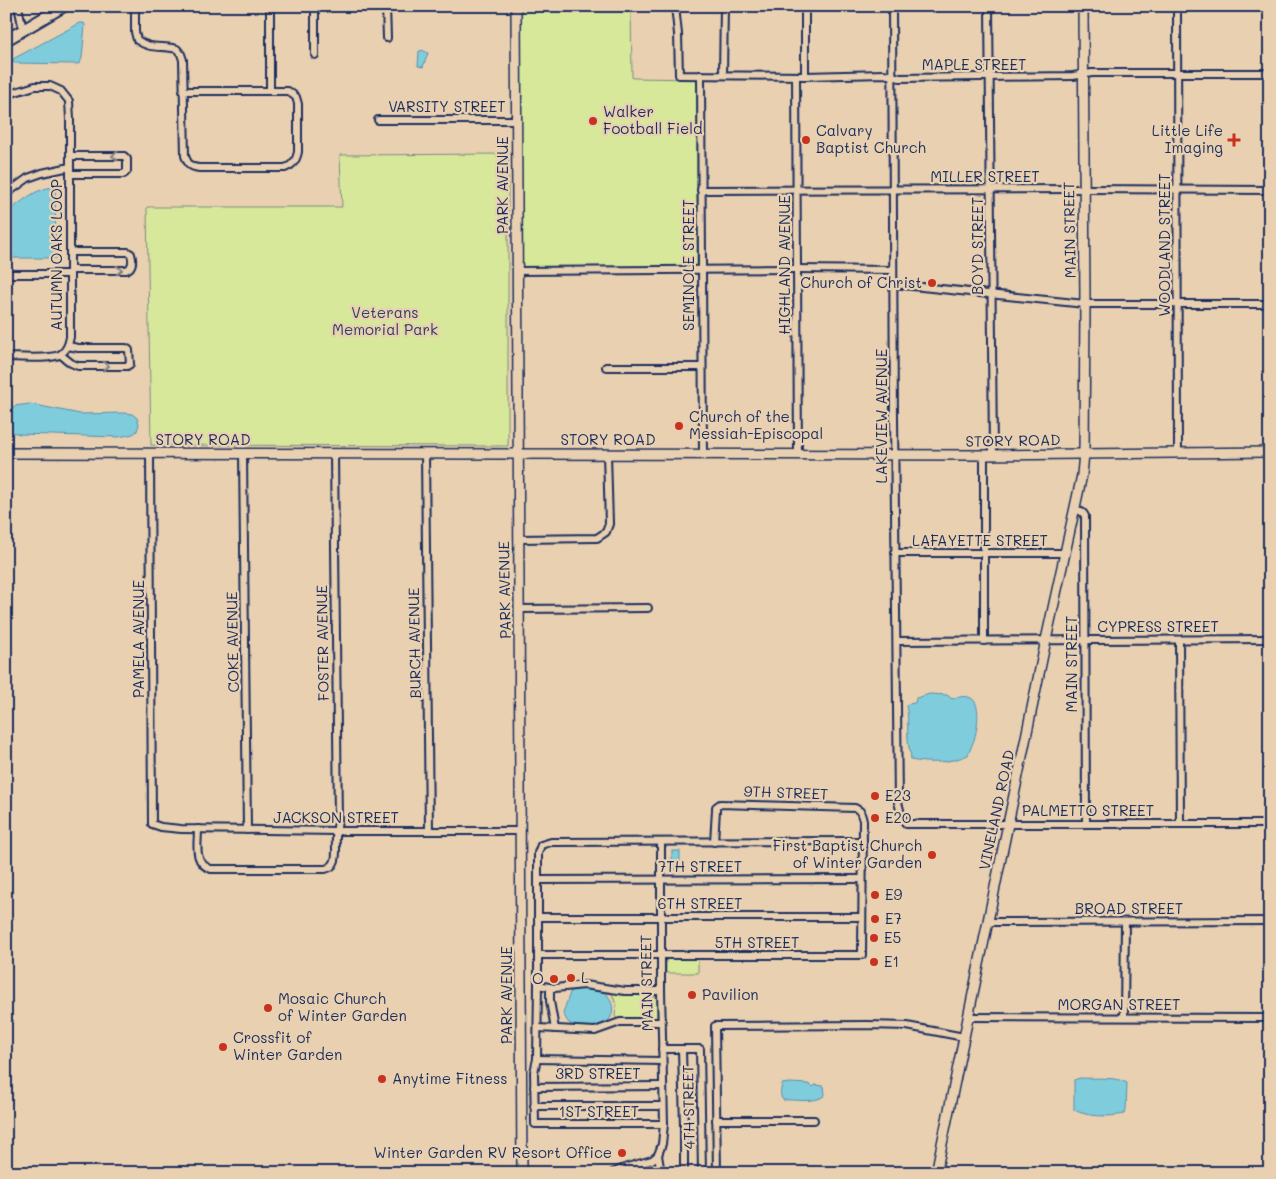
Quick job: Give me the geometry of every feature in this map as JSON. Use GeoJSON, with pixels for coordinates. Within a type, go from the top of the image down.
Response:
{"type":"FeatureCollection","features":[{"type":"Feature","properties":{"kind":"main road"},"geometry":{"type":"LineString","coordinates":[[6,40],[64,6]]}},
{"type":"Feature","properties":{"kind":"street"},"geometry":{"type":"LineString","coordinates":[[18,6],[23,30]]}},
{"type":"Feature","properties":{"kind":"street"},"geometry":{"type":"LineString","coordinates":[[135,6],[136,40],[144,45],[177,49],[183,60],[183,91],[185,156],[187,164],[192,168],[285,168],[297,160],[298,104],[296,97],[288,91],[183,91]]}},
{"type":"Feature","properties":{"kind":"street"},"geometry":{"type":"LineString","coordinates":[[270,6],[270,90]]}},
{"type":"Feature","properties":{"kind":"street"},"geometry":{"type":"LineString","coordinates":[[315,6],[315,55]]}},
{"type":"Feature","properties":{"kind":"street"},"geometry":{"type":"LineString","coordinates":[[386,6],[386,38]]}},
{"type":"Feature","properties":{"kind":"street","name":"PARK AVENUE"},"geometry":{"type":"LineString","coordinates":[[516,6],[522,1173]]}},
{"type":"Feature","properties":{"kind":"street","name":"MAPLE STREET"},"geometry":{"type":"LineString","coordinates":[[675,6],[678,34],[678,75],[805,76],[884,74],[900,78],[1073,76],[1092,73],[1270,73]]}},
{"type":"Feature","properties":{"kind":"street"},"geometry":{"type":"LineString","coordinates":[[723,75],[724,6]]}},
{"type":"Feature","properties":{"kind":"street"},"geometry":{"type":"LineString","coordinates":[[805,6],[805,76]]}},
{"type":"Feature","properties":{"kind":"street","name":"LAKEVIEW AVENUE"},"geometry":{"type":"LineString","coordinates":[[892,6],[898,802],[906,824]]}},
{"type":"Feature","properties":{"kind":"street","name":"BOYD STREET"},"geometry":{"type":"LineString","coordinates":[[984,641],[991,295],[988,6]]}},
{"type":"Feature","properties":{"kind":"street","name":"MAIN STREET"},"geometry":{"type":"LineString","coordinates":[[1083,6],[1084,454]]}},
{"type":"Feature","properties":{"kind":"street","name":"WOODLAND STREET"},"geometry":{"type":"LineString","coordinates":[[1177,6],[1178,453]]}},
{"type":"Feature","properties":{"kind":"street","name":"SEMINOLE STREET"},"geometry":{"type":"LineString","coordinates":[[701,75],[703,454]]}},
{"type":"Feature","properties":{"kind":"street","name":"HIGHLAND AVENUE"},"geometry":{"type":"LineString","coordinates":[[796,76],[798,454]]}},
{"type":"Feature","properties":{"kind":"street"},"geometry":{"type":"LineString","coordinates":[[6,95],[35,86],[50,86],[61,91],[69,101],[70,170],[124,174],[127,171],[127,159],[124,156],[70,156]]}},
{"type":"Feature","properties":{"kind":"street","name":"VARSITY STREET"},"geometry":{"type":"LineString","coordinates":[[378,120],[516,120]]}},
{"type":"Feature","properties":{"kind":"street","name":"AUTUMN OAKS LOOP"},"geometry":{"type":"LineString","coordinates":[[6,194],[28,178],[42,173],[70,170],[70,337],[68,346],[61,355]]}},
{"type":"Feature","properties":{"kind":"street","name":"MILLER STREET"},"geometry":{"type":"LineString","coordinates":[[701,190],[1270,190]]}},
{"type":"Feature","properties":{"kind":"street"},"geometry":{"type":"LineString","coordinates":[[6,274],[126,270],[131,267],[131,254],[128,252],[70,252]]}},
{"type":"Feature","properties":{"kind":"street"},"geometry":{"type":"LineString","coordinates":[[517,271],[893,270]]}},
{"type":"Feature","properties":{"kind":"street"},"geometry":{"type":"LineString","coordinates":[[894,284],[1085,304],[1270,304]]}},
{"type":"Feature","properties":{"kind":"street"},"geometry":{"type":"LineString","coordinates":[[6,357],[48,358],[61,355],[78,366],[127,366],[130,364],[129,350],[126,348],[78,348],[68,346]]}},
{"type":"Feature","properties":{"kind":"street"},"geometry":{"type":"LineString","coordinates":[[606,366],[702,366]]}},
{"type":"Feature","properties":{"kind":"street","name":"STORY ROAD"},"geometry":{"type":"LineString","coordinates":[[6,453],[988,455],[1270,452]]}},
{"type":"Feature","properties":{"kind":"street","name":"PAMELA AVENUE"},"geometry":{"type":"LineString","coordinates":[[150,453],[152,824]]}},
{"type":"Feature","properties":{"kind":"street","name":"COKE AVENUE"},"geometry":{"type":"LineString","coordinates":[[243,454],[248,830]]}},
{"type":"Feature","properties":{"kind":"street","name":"FOSTER AVENUE"},"geometry":{"type":"LineString","coordinates":[[198,829],[198,856],[200,862],[205,867],[211,869],[325,869],[330,868],[334,864],[338,821],[334,454]]}},
{"type":"Feature","properties":{"kind":"street","name":"BURCH AVENUE"},"geometry":{"type":"LineString","coordinates":[[425,454],[429,831]]}},
{"type":"Feature","properties":{"kind":"street"},"geometry":{"type":"LineString","coordinates":[[518,539],[597,538],[606,532],[609,524],[607,454]]}},
{"type":"Feature","properties":{"kind":"street","name":"VINELAND ROAD"},"geometry":{"type":"LineString","coordinates":[[936,1173],[1046,640],[1066,553],[1082,475],[1084,454]]}},
{"type":"Feature","properties":{"kind":"street","name":"MAIN STREET"},"geometry":{"type":"LineString","coordinates":[[1075,508],[1085,516],[1086,824]]}},
{"type":"Feature","properties":{"kind":"street","name":"LAFAYETTE STREET"},"geometry":{"type":"LineString","coordinates":[[895,553],[1066,553]]}},
{"type":"Feature","properties":{"kind":"street"},"geometry":{"type":"LineString","coordinates":[[519,609],[648,608]]}},
{"type":"Feature","properties":{"kind":"street"},"geometry":{"type":"LineString","coordinates":[[1180,640],[1180,823]]}},
{"type":"Feature","properties":{"kind":"street","name":"CYPRESS STREET"},"geometry":{"type":"LineString","coordinates":[[897,641],[1270,640]]}},
{"type":"Feature","properties":{"kind":"street","name":"9TH STREET"},"geometry":{"type":"LineString","coordinates":[[714,842],[716,806],[720,804],[855,808],[860,811],[863,820],[863,841]]}},
{"type":"Feature","properties":{"kind":"street","name":"PALMETTO STREET"},"geometry":{"type":"LineString","coordinates":[[906,824],[1180,823],[1270,825]]}},
{"type":"Feature","properties":{"kind":"street","name":"JACKSON STREET"},"geometry":{"type":"LineString","coordinates":[[152,824],[181,829],[521,831]]}},
{"type":"Feature","properties":{"kind":"street"},"geometry":{"type":"LineString","coordinates":[[663,1106],[534,1106],[534,1072],[537,1059],[538,1028],[538,853],[541,845],[551,842],[863,841]]}},
{"type":"Feature","properties":{"kind":"street","name":"5TH STREET"},"geometry":{"type":"LineString","coordinates":[[538,955],[862,955],[863,841]]}},
{"type":"Feature","properties":{"kind":"street","name":"MAIN STREET"},"geometry":{"type":"LineString","coordinates":[[658,1155],[662,1144],[664,1124],[661,1022],[661,842]]}},
{"type":"Feature","properties":{"kind":"street","name":"7TH STREET"},"geometry":{"type":"LineString","coordinates":[[538,880],[862,879]]}},
{"type":"Feature","properties":{"kind":"street","name":"6TH STREET"},"geometry":{"type":"LineString","coordinates":[[538,917],[862,917]]}},
{"type":"Feature","properties":{"kind":"street","name":"BROAD STREET"},"geometry":{"type":"LineString","coordinates":[[989,922],[1270,921]]}},
{"type":"Feature","properties":{"kind":"street"},"geometry":{"type":"LineString","coordinates":[[1124,1017],[1125,922]]}},
{"type":"Feature","properties":{"kind":"street"},"geometry":{"type":"LineString","coordinates":[[538,985],[550,988],[584,985],[625,991],[661,991]]}},
{"type":"Feature","properties":{"kind":"street"},"geometry":{"type":"LineString","coordinates":[[550,988],[550,1002],[555,1029]]}},
{"type":"Feature","properties":{"kind":"street","name":"MORGAN STREET"},"geometry":{"type":"LineString","coordinates":[[968,1017],[1270,1018]]}},
{"type":"Feature","properties":{"kind":"street"},"geometry":{"type":"LineString","coordinates":[[538,1028],[596,1031],[620,1022],[661,1022]]}},
{"type":"Feature","properties":{"kind":"street"},"geometry":{"type":"LineString","coordinates":[[717,1173],[715,1026],[907,1026],[964,1037]]}},
{"type":"Feature","properties":{"kind":"street"},"geometry":{"type":"LineString","coordinates":[[682,1048],[684,1173]]}},
{"type":"Feature","properties":{"kind":"street","name":"4TH STREET"},"geometry":{"type":"LineString","coordinates":[[662,1049],[700,1048],[702,1173]]}},
{"type":"Feature","properties":{"kind":"street","name":"4TH STREET"},"geometry":{"type":"LineString","coordinates":[[537,1059],[662,1061]]}},
{"type":"Feature","properties":{"kind":"street","name":"3RD STREET"},"geometry":{"type":"LineString","coordinates":[[534,1087],[662,1086]]}},
{"type":"Feature","properties":{"kind":"street","name":"1ST STREET"},"geometry":{"type":"LineString","coordinates":[[534,1106],[535,1124],[664,1124]]}},
{"type":"Feature","properties":{"kind":"street"},"geometry":{"type":"LineString","coordinates":[[716,1120],[814,1120]]}},
{"type":"Feature","properties":{"kind":"street"},"geometry":{"type":"LineString","coordinates":[[612,1173],[652,1160],[658,1155]]}},
{"type":"Feature","properties":{"kind":"street"},"geometry":{"type":"LineString","coordinates":[[658,1155],[661,1173]]}},
{"type":"Feature","properties":{"kind":"green space"},"geometry":{"type":"Polygon","coordinates":[[[521,6],[631,6],[632,78],[697,79],[697,267],[522,267],[521,6]]]}},
{"type":"Feature","properties":{"kind":"green space","name":"Veterans Memorial Park"},"geometry":{"type":"Polygon","coordinates":[[[508,154],[508,446],[151,445],[147,207],[342,207],[340,155],[508,154]]]}},
{"type":"Feature","properties":{"kind":"green space"},"geometry":{"type":"Polygon","coordinates":[[[666,958],[698,958],[698,973],[666,973],[666,958]]]}},
{"type":"Feature","properties":{"kind":"green space"},"geometry":{"type":"Polygon","coordinates":[[[612,993],[647,994],[650,997],[657,997],[657,1020],[618,1020],[615,1016],[616,1005],[612,993]]]}},
{"type":"Feature","properties":{"kind":"water"},"geometry":{"type":"Polygon","coordinates":[[[80,23],[85,25],[80,63],[14,63],[13,59],[80,23]]]}},
{"type":"Feature","properties":{"kind":"water"},"geometry":{"type":"Polygon","coordinates":[[[422,50],[428,53],[423,67],[418,66],[419,51],[422,50]]]}},
{"type":"Feature","properties":{"kind":"water"},"geometry":{"type":"Polygon","coordinates":[[[55,187],[56,258],[6,258],[6,213],[35,193],[55,187]]]}},
{"type":"Feature","properties":{"kind":"water"},"geometry":{"type":"Polygon","coordinates":[[[30,404],[80,414],[132,414],[137,418],[139,424],[137,431],[133,434],[119,437],[20,434],[12,432],[8,426],[8,412],[14,406],[30,404]]]}},
{"type":"Feature","properties":{"kind":"water"},"geometry":{"type":"Polygon","coordinates":[[[930,694],[947,695],[952,699],[966,697],[974,701],[978,711],[977,724],[974,740],[968,755],[940,762],[911,760],[906,706],[915,703],[916,698],[930,694]]]}},
{"type":"Feature","properties":{"kind":"water"},"geometry":{"type":"Polygon","coordinates":[[[672,851],[680,851],[680,869],[672,869],[672,851]]]}},
{"type":"Feature","properties":{"kind":"water"},"geometry":{"type":"Polygon","coordinates":[[[588,987],[604,991],[610,999],[612,1006],[609,1020],[598,1027],[589,1028],[573,1025],[568,1022],[563,1013],[571,990],[588,987]]]}},
{"type":"Feature","properties":{"kind":"water"},"geometry":{"type":"Polygon","coordinates":[[[1080,1078],[1111,1079],[1127,1083],[1125,1114],[1099,1116],[1074,1110],[1074,1080],[1080,1078]]]}},
{"type":"Feature","properties":{"kind":"water"},"geometry":{"type":"Polygon","coordinates":[[[782,1084],[808,1084],[813,1087],[815,1085],[824,1086],[825,1095],[811,1100],[783,1100],[781,1094],[782,1084]]]}},
{"type":"Feature","properties":{"kind":"place","name":"Walker Football Field"},"geometry":{"type":"Point","coordinates":[593,121]}},
{"type":"Feature","properties":{"kind":"place","name":"Calvary Baptist Church"},"geometry":{"type":"Point","coordinates":[806,140]}},
{"type":"Feature","properties":{"kind":"place","name":"Little Life Imaging"},"geometry":{"type":"Point","coordinates":[1234,140]}},
{"type":"Feature","properties":{"kind":"place","name":"Church of Christ"},"geometry":{"type":"Point","coordinates":[932,283]}},
{"type":"Feature","properties":{"kind":"place","name":"Church of the Messiah-Episcopal"},"geometry":{"type":"Point","coordinates":[679,426]}},
{"type":"Feature","properties":{"kind":"place","name":"E23"},"geometry":{"type":"Point","coordinates":[875,796]}},
{"type":"Feature","properties":{"kind":"place","name":"E20"},"geometry":{"type":"Point","coordinates":[875,818]}},
{"type":"Feature","properties":{"kind":"place","name":"First Baptist Church of Winter Garden"},"geometry":{"type":"Point","coordinates":[932,855]}},
{"type":"Feature","properties":{"kind":"place","name":"E9"},"geometry":{"type":"Point","coordinates":[875,895]}},
{"type":"Feature","properties":{"kind":"place","name":"E7"},"geometry":{"type":"Point","coordinates":[875,919]}},
{"type":"Feature","properties":{"kind":"place","name":"E5"},"geometry":{"type":"Point","coordinates":[874,938]}},
{"type":"Feature","properties":{"kind":"place","name":"E1"},"geometry":{"type":"Point","coordinates":[874,962]}},
{"type":"Feature","properties":{"kind":"place","name":"L"},"geometry":{"type":"Point","coordinates":[571,978]}},
{"type":"Feature","properties":{"kind":"place","name":"O"},"geometry":{"type":"Point","coordinates":[554,979]}},
{"type":"Feature","properties":{"kind":"place","name":"Pavilion"},"geometry":{"type":"Point","coordinates":[692,995]}},
{"type":"Feature","properties":{"kind":"place","name":"Mosaic Church of Winter Garden"},"geometry":{"type":"Point","coordinates":[268,1008]}},
{"type":"Feature","properties":{"kind":"place","name":"Crossfit of Winter Garden"},"geometry":{"type":"Point","coordinates":[223,1047]}},
{"type":"Feature","properties":{"kind":"place","name":"Anytime Fitness"},"geometry":{"type":"Point","coordinates":[382,1079]}},
{"type":"Feature","properties":{"kind":"place","name":"Winter Garden RV Resort Office"},"geometry":{"type":"Point","coordinates":[622,1153]}}]}
